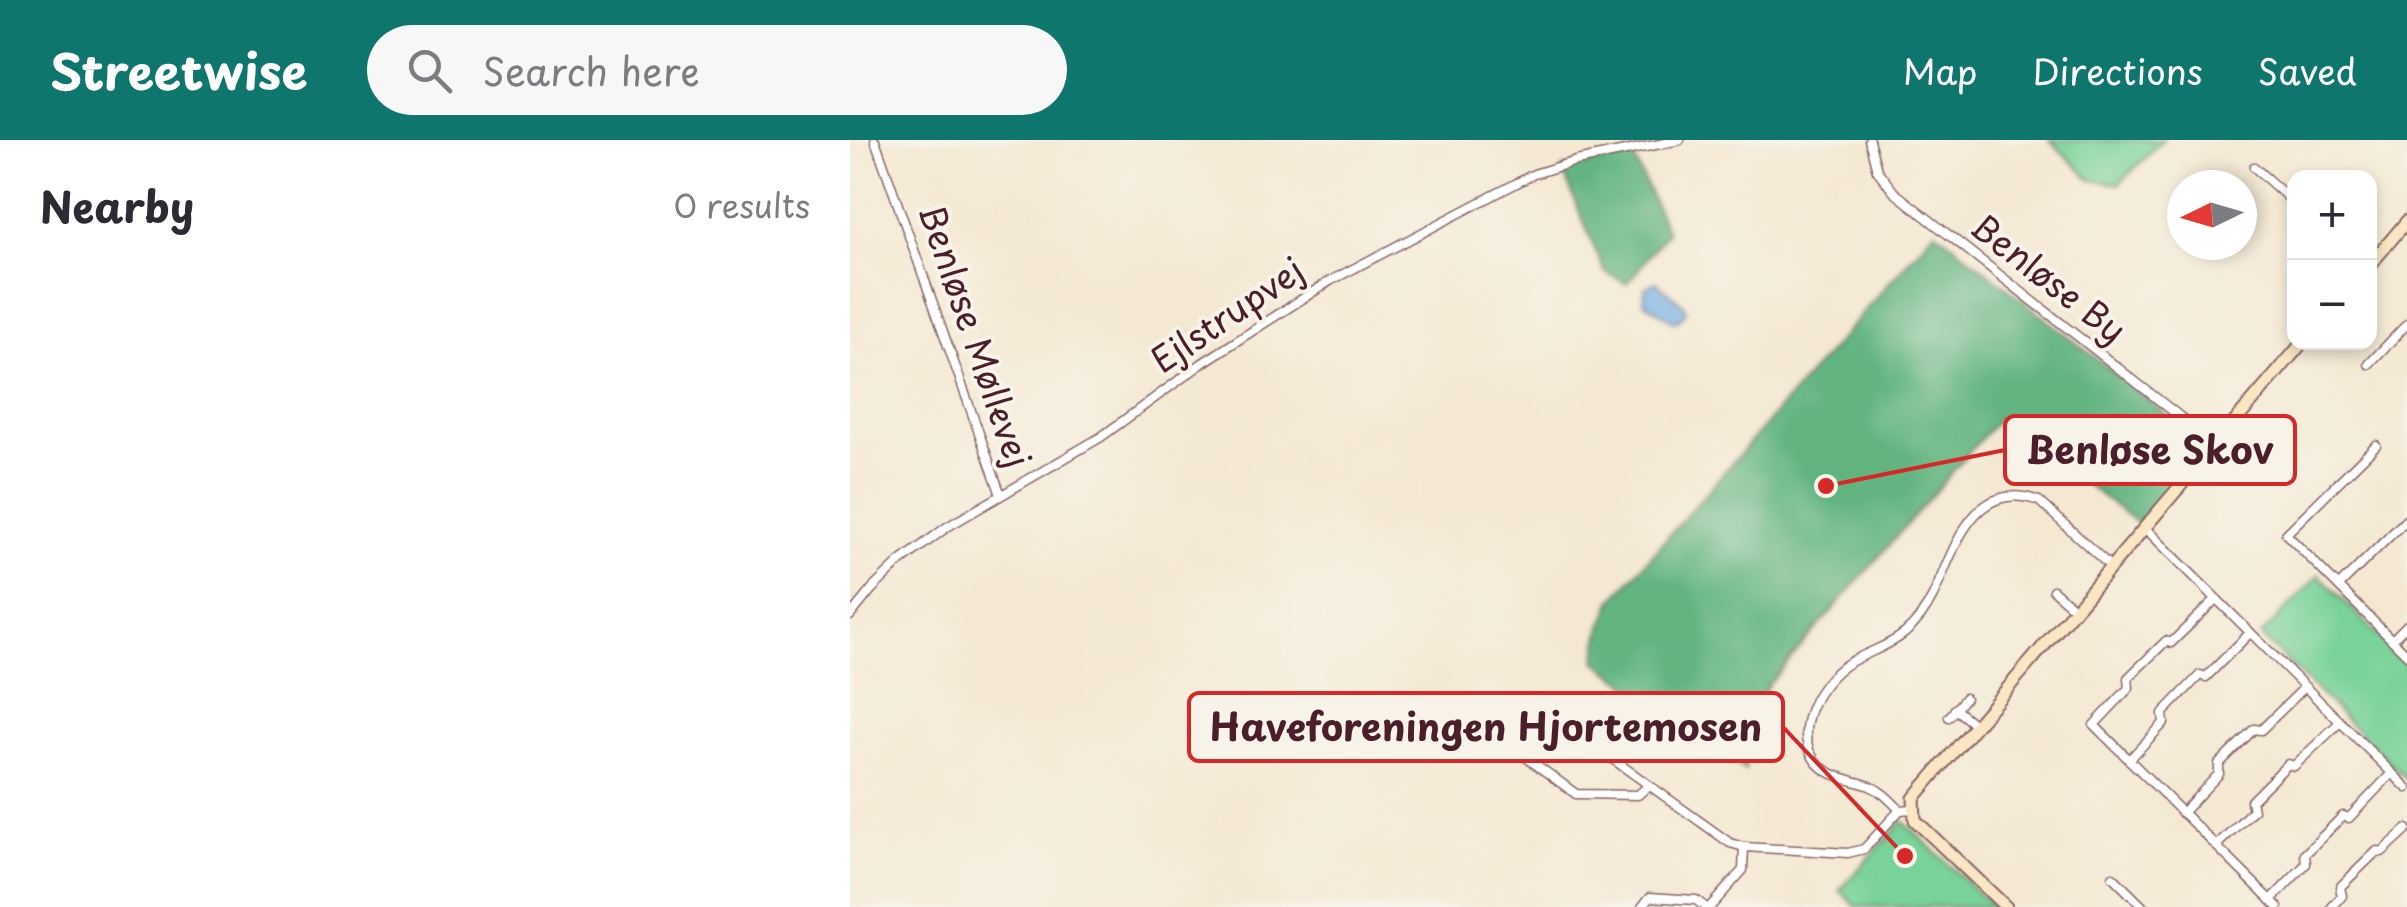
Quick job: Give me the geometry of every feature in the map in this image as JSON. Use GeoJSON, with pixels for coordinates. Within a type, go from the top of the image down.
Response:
{"type":"FeatureCollection","features":[{"type":"Feature","properties":{"kind":"street","name":"Benløse Møllevej"},"geometry":{"type":"LineString","coordinates":[[875,140],[1001,495]]}},
{"type":"Feature","properties":{"kind":"street","name":"Ejlstrupvej"},"geometry":{"type":"LineString","coordinates":[[850,616],[900,562],[947,526],[1100,436],[1292,303],[1534,174],[1576,160],[1680,140]]}},
{"type":"Feature","properties":{"kind":"street","name":"Benløse By"},"geometry":{"type":"LineString","coordinates":[[1869,140],[1877,170],[1894,192],[2216,445]]}},
{"type":"Feature","properties":{"kind":"street"},"geometry":{"type":"LineString","coordinates":[[2254,167],[2287,197]]}},
{"type":"Feature","properties":{"kind":"street"},"geometry":{"type":"LineString","coordinates":[[2374,260],[2407,221]]}},
{"type":"Feature","properties":{"kind":"street"},"geometry":{"type":"LineString","coordinates":[[2369,364],[2407,324]]}},
{"type":"Feature","properties":{"kind":"street"},"geometry":{"type":"LineString","coordinates":[[1648,786],[1638,795],[1576,794],[1522,755],[1522,746],[1543,718],[1551,715],[1730,843],[1848,852],[1864,849],[1906,809],[2296,350]]}},
{"type":"Feature","properties":{"kind":"street"},"geometry":{"type":"LineString","coordinates":[[2376,445],[2286,534],[2407,655]]}},
{"type":"Feature","properties":{"kind":"street"},"geometry":{"type":"LineString","coordinates":[[2006,907],[1906,809],[1872,787],[1823,768],[1809,750],[1806,736],[1810,712],[1830,679],[1844,667],[1887,646],[1922,614],[1962,530],[2000,498],[2026,496],[2039,501],[2112,568]]}},
{"type":"Feature","properties":{"kind":"street"},"geometry":{"type":"LineString","coordinates":[[2339,586],[2407,519]]}},
{"type":"Feature","properties":{"kind":"street"},"geometry":{"type":"LineString","coordinates":[[2145,528],[2407,788]]}},
{"type":"Feature","properties":{"kind":"street"},"geometry":{"type":"LineString","coordinates":[[2053,590],[2075,609]]}},
{"type":"Feature","properties":{"kind":"street"},"geometry":{"type":"LineString","coordinates":[[2216,599],[2128,678],[2130,688],[2094,726],[2274,904],[2306,864],[2305,854],[2343,816],[2349,818],[2392,774]]}},
{"type":"Feature","properties":{"kind":"street"},"geometry":{"type":"LineString","coordinates":[[2392,640],[2407,625]]}},
{"type":"Feature","properties":{"kind":"street"},"geometry":{"type":"LineString","coordinates":[[2129,760],[2164,723],[2163,713],[2250,633]]}},
{"type":"Feature","properties":{"kind":"street"},"geometry":{"type":"LineString","coordinates":[[2182,813],[2219,774],[2218,765],[2305,687]]}},
{"type":"Feature","properties":{"kind":"street"},"geometry":{"type":"LineString","coordinates":[[1949,717],[1964,698]]}},
{"type":"Feature","properties":{"kind":"street"},"geometry":{"type":"LineString","coordinates":[[1955,708],[1975,725]]}},
{"type":"Feature","properties":{"kind":"street"},"geometry":{"type":"LineString","coordinates":[[2216,846],[2253,810],[2252,801],[2288,764],[2294,766],[2340,722]]}},
{"type":"Feature","properties":{"kind":"street"},"geometry":{"type":"LineString","coordinates":[[2332,907],[2342,896],[2340,888],[2377,851],[2382,852],[2407,829]]}},
{"type":"Feature","properties":{"kind":"street"},"geometry":{"type":"LineString","coordinates":[[1642,907],[1650,897],[1696,900],[1707,907],[1743,870],[1744,847]]}},
{"type":"Feature","properties":{"kind":"street"},"geometry":{"type":"LineString","coordinates":[[2113,876],[2142,907]]}},
{"type":"Feature","properties":{"kind":"green space"},"geometry":{"type":"Polygon","coordinates":[[[2050,140],[2163,140],[2119,184],[2091,180],[2050,140]]]}},
{"type":"Feature","properties":{"kind":"green space"},"geometry":{"type":"Polygon","coordinates":[[[1633,156],[1667,232],[1627,284],[1604,271],[1562,169],[1633,156]]]}},
{"type":"Feature","properties":{"kind":"green space"},"geometry":{"type":"Polygon","coordinates":[[[1935,230],[2207,447],[2141,526],[1999,418],[1767,686],[1749,725],[1745,770],[1596,661],[1601,629],[1613,600],[1935,230]]]}},
{"type":"Feature","properties":{"kind":"green space"},"geometry":{"type":"Polygon","coordinates":[[[2319,575],[2407,664],[2407,780],[2261,636],[2319,575]]]}},
{"type":"Feature","properties":{"kind":"green space"},"geometry":{"type":"Polygon","coordinates":[[[1903,821],[1993,907],[1857,907],[1840,890],[1903,821]]]}},
{"type":"Feature","properties":{"kind":"water"},"geometry":{"type":"Polygon","coordinates":[[[1656,282],[1686,307],[1685,314],[1675,322],[1644,302],[1645,288],[1656,282]]]}},
{"type":"Feature","properties":{"kind":"place","name":"Benløse Skov"},"geometry":{"type":"Point","coordinates":[1826,486]}},
{"type":"Feature","properties":{"kind":"place","name":"Haveforeningen Hjortemosen"},"geometry":{"type":"Point","coordinates":[1905,856]}}]}
